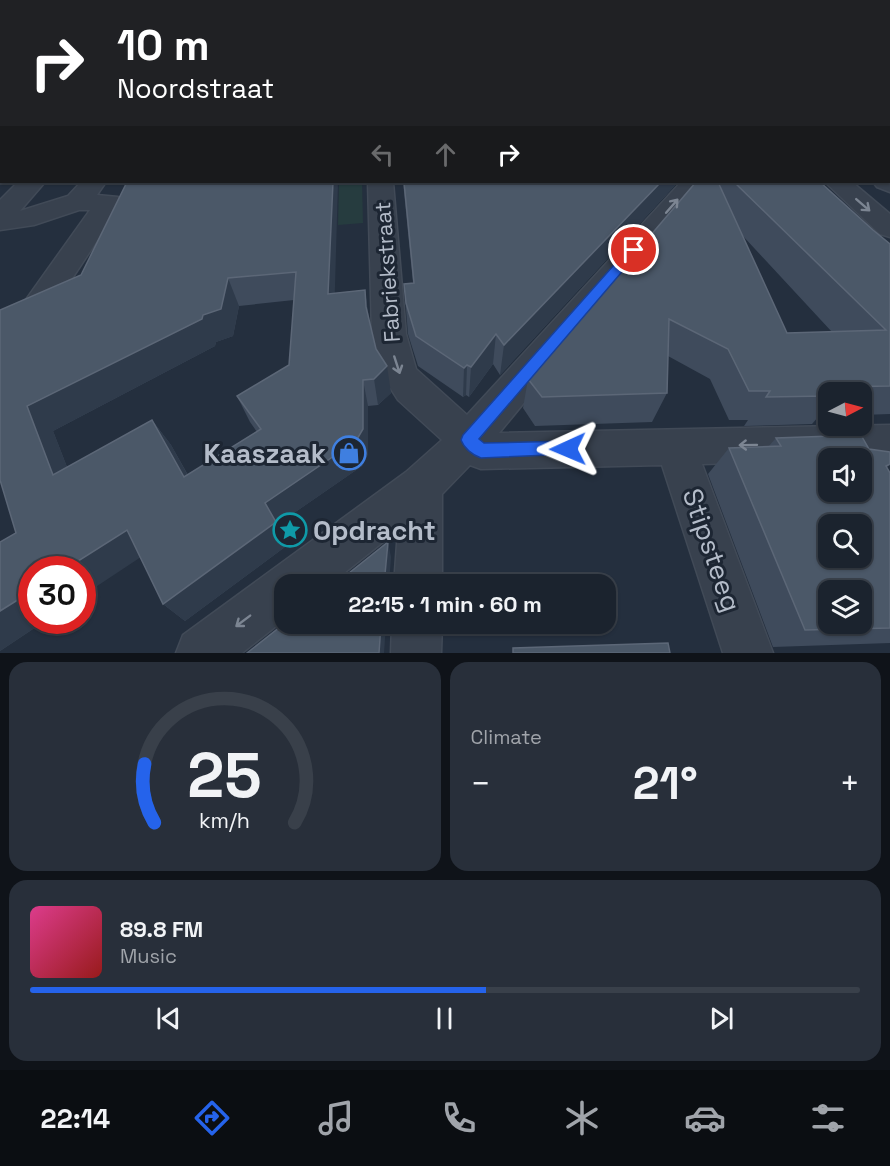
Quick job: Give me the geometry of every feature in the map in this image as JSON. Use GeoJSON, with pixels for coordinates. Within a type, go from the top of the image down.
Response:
{"type":"FeatureCollection","features":[{"type":"Feature","properties":{"kind":"street"},"geometry":{"type":"LineString","coordinates":[[0,248],[8,208],[31,183]]}},
{"type":"Feature","properties":{"kind":"street","name":"Fabriekstraat"},"geometry":{"type":"LineString","coordinates":[[380,183],[389,334],[400,375],[411,389],[481,451],[676,447],[818,458]]}},
{"type":"Feature","properties":{"kind":"street"},"geometry":{"type":"LineString","coordinates":[[305,574],[421,486],[469,440],[693,183]]}},
{"type":"Feature","properties":{"kind":"street"},"geometry":{"type":"LineString","coordinates":[[838,183],[890,228]]}},
{"type":"Feature","properties":{"kind":"street"},"geometry":{"type":"LineString","coordinates":[[0,328],[31,315],[108,203],[85,192],[8,216]]}},
{"type":"Feature","properties":{"kind":"street","name":"Fabriekstraat"},"geometry":{"type":"LineString","coordinates":[[872,453],[890,442]]}},
{"type":"Feature","properties":{"kind":"street","name":"Stipsteeg"},"geometry":{"type":"LineString","coordinates":[[676,447],[748,653]]}},
{"type":"Feature","properties":{"kind":"street"},"geometry":{"type":"LineString","coordinates":[[418,574],[421,486]]}},
{"type":"Feature","properties":{"kind":"street"},"geometry":{"type":"LineString","coordinates":[[201,653],[274,598]]}},
{"type":"Feature","properties":{"kind":"street"},"geometry":{"type":"LineString","coordinates":[[416,653],[417,634]]}},
{"type":"Feature","properties":{"kind":"green space"},"geometry":{"type":"Polygon","coordinates":[[[339,183],[362,183],[363,223],[338,225],[339,183]]]}},
{"type":"Feature","properties":{"kind":"building"},"geometry":{"type":"Polygon","coordinates":[[[127,183],[333,183],[328,294],[365,290],[366,307],[376,349],[387,366],[374,379],[363,380],[363,429],[356,441],[265,503],[276,522],[163,604],[127,530],[86,556],[18,556],[18,600],[0,611],[0,542],[16,533],[0,480],[0,310],[81,275],[127,183]],[[296,272],[228,278],[221,309],[203,315],[202,319],[27,406],[53,475],[152,420],[184,477],[261,429],[237,396],[289,365],[296,272]]]}},
{"type":"Feature","properties":{"kind":"building"},"geometry":{"type":"Polygon","coordinates":[[[404,183],[660,183],[504,345],[496,334],[471,367],[467,365],[464,368],[416,336],[406,303],[404,284],[414,283],[404,183]]]}},
{"type":"Feature","properties":{"kind":"building"},"geometry":{"type":"Polygon","coordinates":[[[695,183],[718,183],[787,333],[886,330],[735,183],[821,183],[890,244],[890,386],[872,386],[872,382],[818,382],[818,396],[766,397],[770,391],[749,391],[728,349],[669,319],[667,393],[542,397],[528,379],[695,183]]]}},
{"type":"Feature","properties":{"kind":"building"},"geometry":{"type":"Polygon","coordinates":[[[862,436],[868,448],[818,448],[818,502],[872,502],[872,449],[890,452],[890,464],[886,466],[890,473],[890,628],[872,628],[872,580],[818,580],[818,630],[805,630],[729,448],[781,446],[776,438],[862,436]]]}},
{"type":"Feature","properties":{"kind":"building"},"geometry":{"type":"Polygon","coordinates":[[[388,542],[385,574],[348,574],[388,542]]]}},
{"type":"Feature","properties":{"kind":"building"},"geometry":{"type":"Polygon","coordinates":[[[274,632],[274,634],[380,634],[379,653],[247,653],[274,632]]]}},
{"type":"Feature","properties":{"kind":"building"},"geometry":{"type":"Polygon","coordinates":[[[668,643],[670,653],[513,653],[513,648],[668,643]]]}},
{"type":"Feature","properties":{"kind":"place","name":"Kaaszaak"},"geometry":{"type":"Point","coordinates":[349,453]}},
{"type":"Feature","properties":{"kind":"place","name":"Opdracht"},"geometry":{"type":"Point","coordinates":[290,530]}},
{"type":"Feature","properties":{"kind":"route"},"geometry":{"type":"LineString","coordinates":[[568,449],[481,451],[469,440],[634,250]]}}]}
